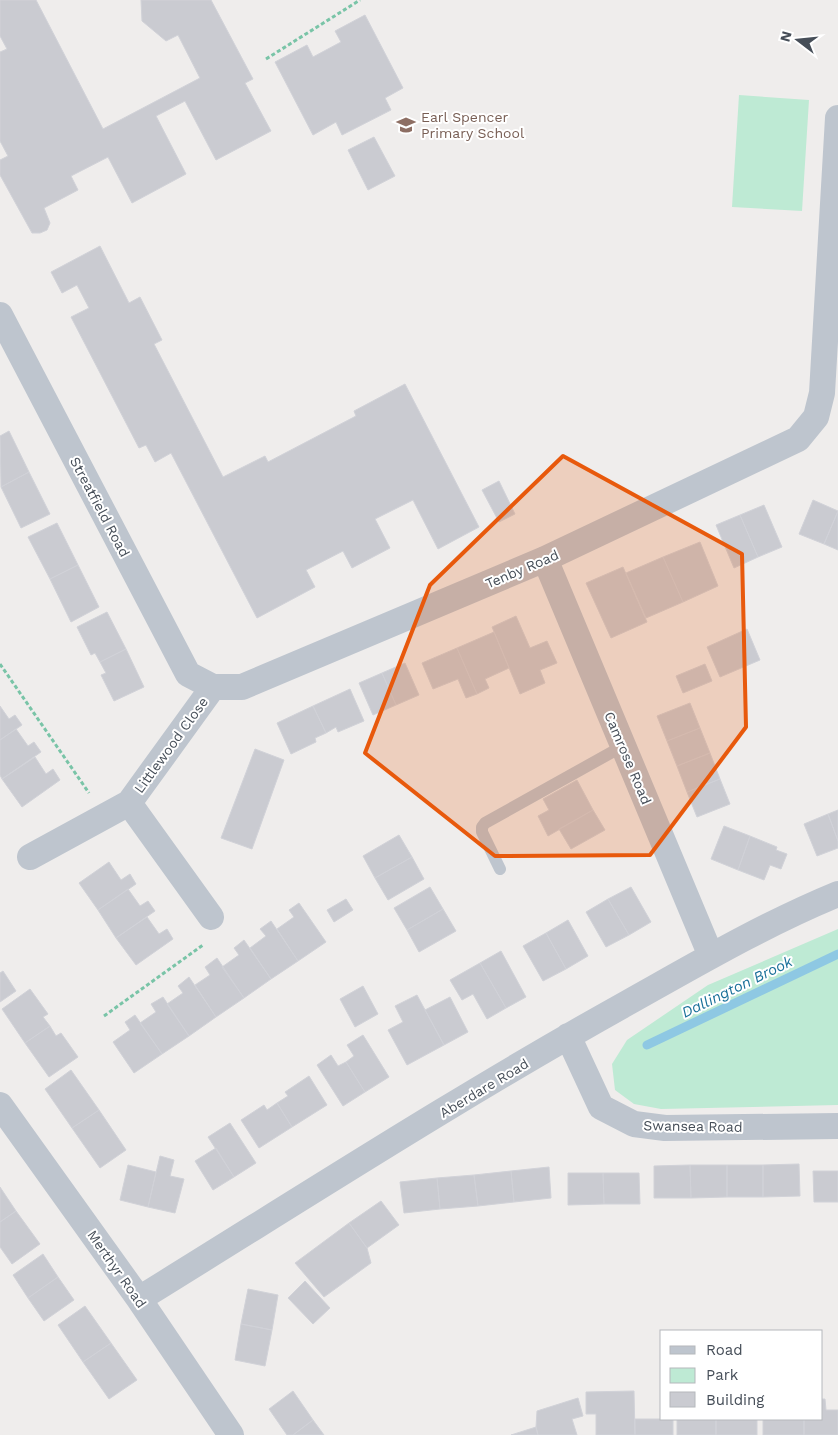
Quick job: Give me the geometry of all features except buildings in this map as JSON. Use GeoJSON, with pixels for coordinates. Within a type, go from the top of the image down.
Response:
{"type":"FeatureCollection","features":[{"type":"Feature","properties":{"kind":"street","name":"Tenby Road"},"geometry":{"type":"LineString","coordinates":[[213,687],[242,687],[545,560],[798,439],[816,417],[822,393],[838,118]]}},
{"type":"Feature","properties":{"kind":"street","name":"Streatfield Road"},"geometry":{"type":"LineString","coordinates":[[0,316],[188,674],[213,687]]}},
{"type":"Feature","properties":{"kind":"street","name":"Camrose Road"},"geometry":{"type":"LineString","coordinates":[[545,560],[711,956]]}},
{"type":"Feature","properties":{"kind":"street","name":"Littlewood Close"},"geometry":{"type":"LineString","coordinates":[[30,858],[129,803],[213,687]]}},
{"type":"Feature","properties":{"kind":"street","name":"Littlewood Close"},"geometry":{"type":"LineString","coordinates":[[129,803],[211,917]]}},
{"type":"Feature","properties":{"kind":"street","name":"Aberdare Road"},"geometry":{"type":"LineString","coordinates":[[139,1299],[568,1036],[711,956],[802,908],[838,894]]}},
{"type":"Feature","properties":{"kind":"street","name":"Swansea Road"},"geometry":{"type":"LineString","coordinates":[[568,1036],[601,1106],[634,1124],[664,1128],[838,1126]]}},
{"type":"Feature","properties":{"kind":"street","name":"Merthyr Road"},"geometry":{"type":"LineString","coordinates":[[0,1105],[139,1299],[231,1435]]}},
{"type":"Feature","properties":{"kind":"lane"},"geometry":{"type":"LineString","coordinates":[[500,869],[482,832],[482,827],[485,823],[623,746]]}},
{"type":"Feature","properties":{"kind":"path"},"geometry":{"type":"LineString","coordinates":[[266,60],[360,0]]}},
{"type":"Feature","properties":{"kind":"path"},"geometry":{"type":"LineString","coordinates":[[0,664],[106,816]]}},
{"type":"Feature","properties":{"kind":"path"},"geometry":{"type":"LineString","coordinates":[[104,1016],[223,931],[211,917]]}},
{"type":"Feature","properties":{"kind":"highlighted area"},"geometry":{"type":"Polygon","coordinates":[[[563,456],[742,554],[746,727],[650,855],[495,856],[365,753],[430,585],[563,456]]]}},
{"type":"Feature","properties":{"kind":"green space"},"geometry":{"type":"Polygon","coordinates":[[[739,95],[809,100],[802,211],[732,207],[739,95]]]}},
{"type":"Feature","properties":{"kind":"green space"},"geometry":{"type":"Polygon","coordinates":[[[838,929],[838,1105],[661,1109],[634,1104],[615,1090],[612,1064],[627,1040],[708,985],[838,929]]]}},
{"type":"Feature","properties":{"kind":"waterway","name":"Dallington Brook"},"geometry":{"type":"LineString","coordinates":[[647,1045],[838,954]]}},
{"type":"Feature","properties":{"kind":"place","name":"Earl Spencer Primary School"},"geometry":{"type":"Point","coordinates":[406,125]}}]}
